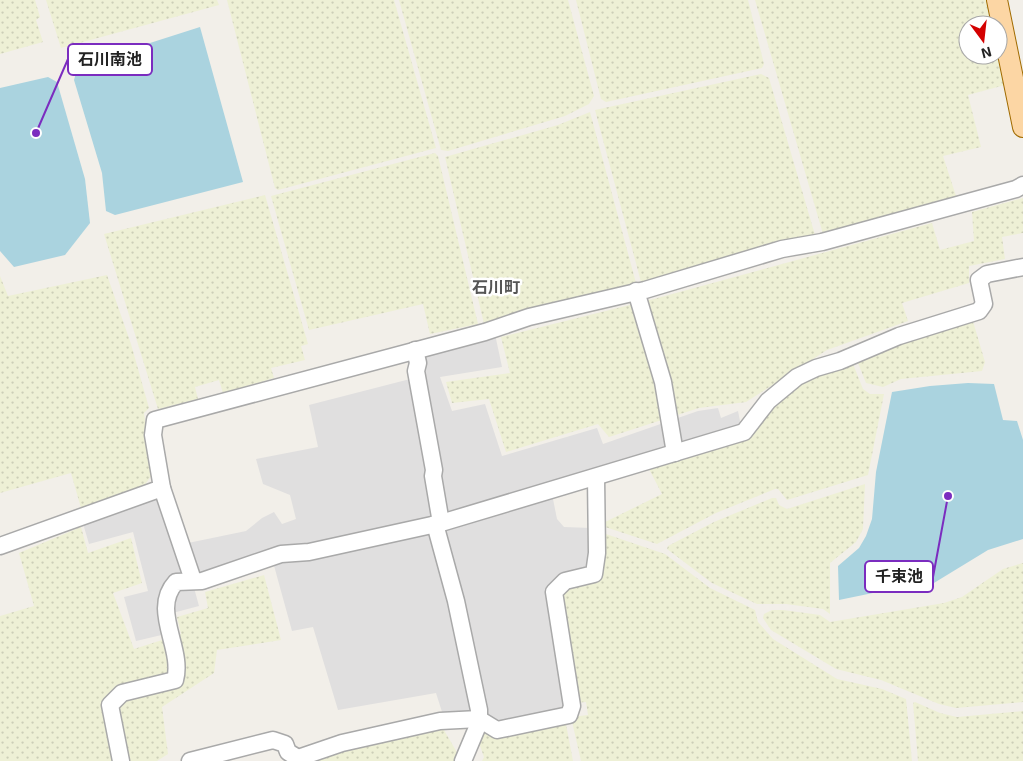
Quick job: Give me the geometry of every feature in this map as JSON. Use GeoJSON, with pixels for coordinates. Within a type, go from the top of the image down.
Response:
{"type":"FeatureCollection","features":[{"type":"Feature","properties":{"kind":"main road"},"geometry":{"type":"LineString","coordinates":[[997,0],[1023,126]]}},
{"type":"Feature","properties":{"kind":"street"},"geometry":{"type":"LineString","coordinates":[[193,580],[162,488],[153,435],[155,420],[485,332],[529,317],[636,291],[782,249],[822,242],[1016,189],[1023,185]]}},
{"type":"Feature","properties":{"kind":"street"},"geometry":{"type":"LineString","coordinates":[[121,761],[110,705],[122,693],[175,680],[179,666],[166,616],[166,599],[170,589],[176,582],[210,578],[281,554],[310,552],[438,523],[744,432],[768,401],[797,377],[899,336],[979,311],[984,304],[979,280],[987,274],[1023,267]]}},
{"type":"Feature","properties":{"kind":"street"},"geometry":{"type":"LineString","coordinates":[[636,291],[663,382],[675,453]]}},
{"type":"Feature","properties":{"kind":"street"},"geometry":{"type":"LineString","coordinates":[[415,350],[418,363],[416,371],[434,470],[438,523],[456,601],[479,719],[463,761]]}},
{"type":"Feature","properties":{"kind":"street"},"geometry":{"type":"LineString","coordinates":[[190,761],[274,740],[285,744],[288,752],[298,758],[401,728],[440,721],[479,719],[497,730],[568,715],[572,706],[554,592],[564,581],[594,574],[597,553],[596,477]]}},
{"type":"Feature","properties":{"kind":"street"},"geometry":{"type":"LineString","coordinates":[[0,546],[162,488]]}},
{"type":"Feature","properties":{"kind":"shaded area"},"geometry":{"type":"Polygon","coordinates":[[[495,334],[502,367],[440,377],[452,411],[485,404],[502,456],[597,428],[603,444],[698,411],[718,408],[721,418],[738,411],[741,426],[551,489],[557,519],[564,527],[591,528],[590,571],[555,578],[547,591],[549,618],[565,704],[560,710],[496,724],[443,715],[436,693],[338,710],[313,627],[292,631],[273,562],[193,584],[199,606],[165,615],[170,633],[136,641],[124,597],[148,591],[133,532],[89,544],[82,520],[157,496],[188,543],[246,531],[262,518],[274,512],[282,524],[296,519],[290,495],[263,484],[256,459],[318,447],[309,405],[414,378],[408,357],[495,334]]]}},
{"type":"Feature","properties":{"kind":"green space"},"geometry":{"type":"Polygon","coordinates":[[[0,0],[35,0],[40,17],[36,20],[43,42],[0,54],[0,0]]]}},
{"type":"Feature","properties":{"kind":"green space"},"geometry":{"type":"Polygon","coordinates":[[[46,0],[217,0],[219,5],[61,48],[46,0]]]}},
{"type":"Feature","properties":{"kind":"green space"},"geometry":{"type":"Polygon","coordinates":[[[227,0],[394,0],[436,148],[278,190],[275,188],[227,0]]]}},
{"type":"Feature","properties":{"kind":"green space"},"geometry":{"type":"Polygon","coordinates":[[[399,0],[568,0],[594,96],[589,104],[565,116],[448,151],[441,150],[399,0]]]}},
{"type":"Feature","properties":{"kind":"green space"},"geometry":{"type":"Polygon","coordinates":[[[576,0],[748,0],[764,64],[762,68],[606,102],[601,99],[576,0]]]}},
{"type":"Feature","properties":{"kind":"green space"},"geometry":{"type":"Polygon","coordinates":[[[755,0],[988,0],[991,15],[958,15],[958,65],[1001,65],[1005,85],[968,95],[981,147],[943,156],[957,199],[823,234],[755,0]]]}},
{"type":"Feature","properties":{"kind":"green space"},"geometry":{"type":"Polygon","coordinates":[[[761,74],[769,78],[815,235],[641,282],[595,110],[761,74]]]}},
{"type":"Feature","properties":{"kind":"green space"},"geometry":{"type":"Polygon","coordinates":[[[590,112],[636,283],[484,324],[445,157],[558,125],[590,112]]]}},
{"type":"Feature","properties":{"kind":"green space"},"geometry":{"type":"Polygon","coordinates":[[[435,153],[438,156],[478,324],[430,334],[423,304],[309,330],[271,196],[435,153]]]}},
{"type":"Feature","properties":{"kind":"green space"},"geometry":{"type":"Polygon","coordinates":[[[265,195],[308,344],[301,346],[305,360],[271,368],[274,378],[223,393],[219,380],[195,387],[198,399],[158,409],[104,234],[265,195]]]}},
{"type":"Feature","properties":{"kind":"green space"},"geometry":{"type":"Polygon","coordinates":[[[1023,198],[1023,233],[1002,237],[1005,259],[969,266],[969,283],[902,303],[908,321],[827,350],[746,402],[699,408],[609,437],[598,424],[506,452],[489,399],[452,403],[446,382],[510,373],[501,337],[654,299],[932,223],[940,250],[974,241],[972,212],[1023,198]]]}},
{"type":"Feature","properties":{"kind":"green space"},"geometry":{"type":"Polygon","coordinates":[[[107,275],[131,344],[149,408],[144,413],[152,475],[141,490],[81,508],[71,473],[0,493],[0,276],[8,296],[107,275]]]}},
{"type":"Feature","properties":{"kind":"green space"},"geometry":{"type":"Polygon","coordinates":[[[972,318],[985,362],[982,371],[901,379],[883,387],[866,383],[856,358],[972,318]]]}},
{"type":"Feature","properties":{"kind":"green space"},"geometry":{"type":"Polygon","coordinates":[[[853,364],[863,389],[870,394],[884,394],[868,475],[787,500],[778,489],[775,489],[716,513],[657,544],[599,525],[662,494],[649,469],[744,436],[771,403],[816,371],[853,364]]]}},
{"type":"Feature","properties":{"kind":"green space"},"geometry":{"type":"Polygon","coordinates":[[[865,484],[863,529],[856,542],[830,563],[830,614],[823,609],[786,604],[757,604],[712,583],[667,549],[668,546],[714,522],[772,498],[776,498],[779,505],[787,509],[865,484]]]}},
{"type":"Feature","properties":{"kind":"green space"},"geometry":{"type":"Polygon","coordinates":[[[81,527],[88,553],[131,538],[142,583],[113,593],[134,649],[181,634],[177,617],[208,608],[205,592],[264,575],[281,640],[217,650],[214,673],[162,707],[168,754],[157,761],[0,761],[0,616],[34,606],[19,553],[81,527]]]}},
{"type":"Feature","properties":{"kind":"green space"},"geometry":{"type":"Polygon","coordinates":[[[597,531],[665,554],[710,588],[755,610],[758,622],[773,639],[837,679],[882,689],[906,699],[912,761],[581,761],[571,717],[588,715],[586,702],[574,703],[556,589],[590,580],[597,531]]]}},
{"type":"Feature","properties":{"kind":"green space"},"geometry":{"type":"Polygon","coordinates":[[[1023,563],[1023,702],[956,708],[939,704],[881,680],[836,669],[771,630],[763,618],[764,614],[772,610],[783,610],[820,615],[830,622],[944,603],[962,597],[1003,569],[1023,563]]]}},
{"type":"Feature","properties":{"kind":"green space"},"geometry":{"type":"Polygon","coordinates":[[[915,702],[940,713],[957,717],[1023,711],[1023,761],[918,761],[913,703],[915,702]]]}},
{"type":"Feature","properties":{"kind":"green space"},"geometry":{"type":"Polygon","coordinates":[[[565,719],[573,761],[482,761],[484,757],[478,740],[484,729],[565,719]]]}},
{"type":"Feature","properties":{"kind":"green space"},"geometry":{"type":"Polygon","coordinates":[[[441,725],[462,761],[291,761],[441,725]]]}},
{"type":"Feature","properties":{"kind":"water"},"geometry":{"type":"Polygon","coordinates":[[[200,27],[243,182],[115,215],[106,211],[102,173],[74,80],[78,66],[200,27]]]}},
{"type":"Feature","properties":{"kind":"water"},"geometry":{"type":"Polygon","coordinates":[[[48,77],[57,82],[85,179],[90,223],[65,255],[14,267],[0,251],[0,88],[48,77]]]}},
{"type":"Feature","properties":{"kind":"water"},"geometry":{"type":"Polygon","coordinates":[[[968,383],[994,384],[1003,420],[1017,421],[1023,440],[1023,539],[988,550],[929,586],[897,588],[839,600],[838,566],[859,548],[872,519],[876,472],[892,392],[968,383]]]}},
{"type":"Feature","properties":{"kind":"place","name":"石川南池"},"geometry":{"type":"Point","coordinates":[36,133]}},
{"type":"Feature","properties":{"kind":"place","name":"千束池"},"geometry":{"type":"Point","coordinates":[948,496]}},
{"type":"Feature","properties":{"kind":"district","name":"石川町"},"geometry":{"type":"Point","coordinates":[496,287]}}]}
